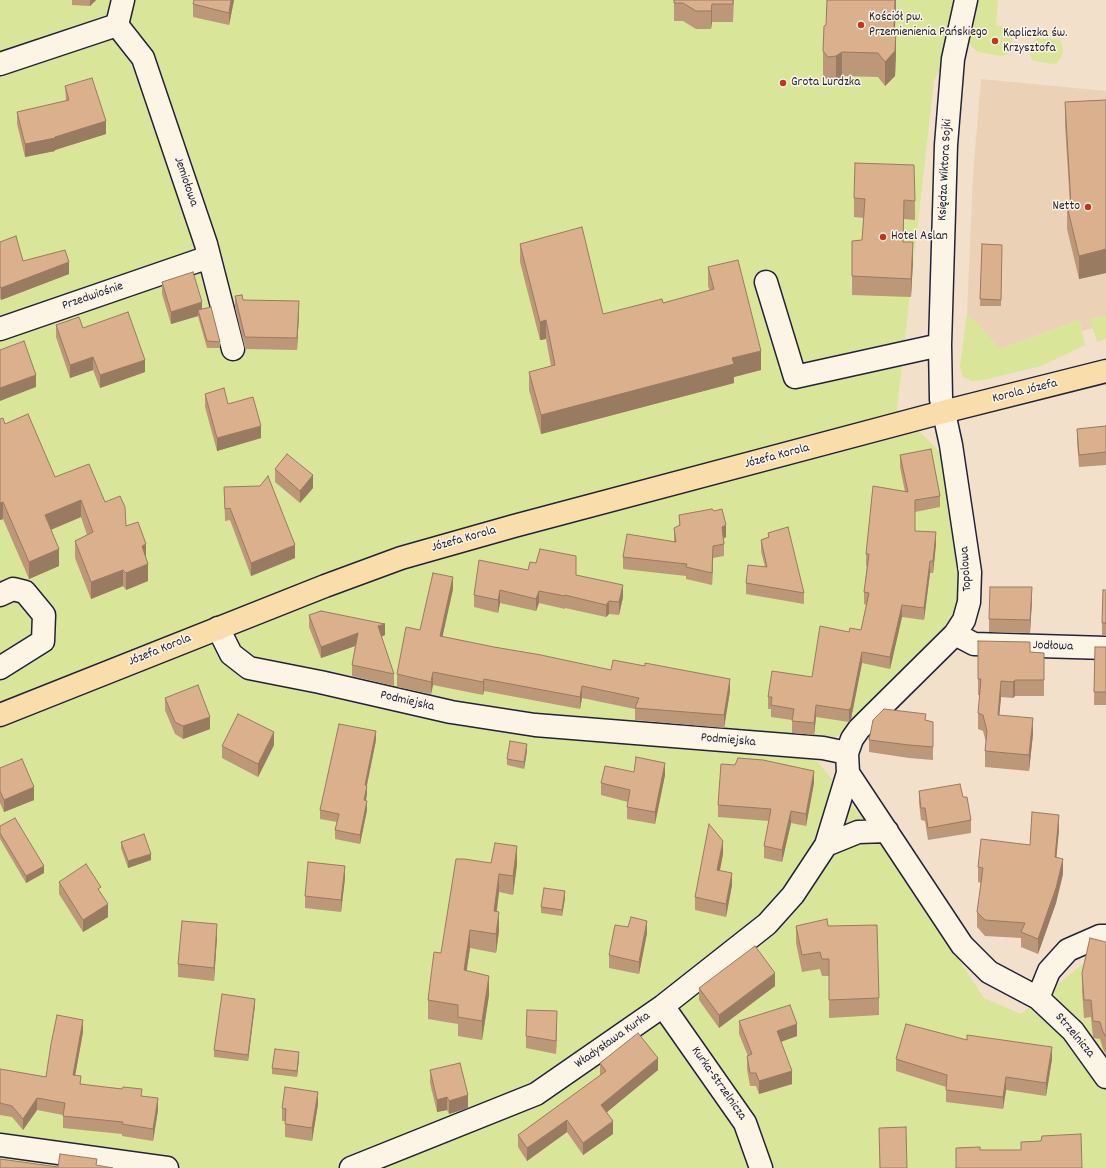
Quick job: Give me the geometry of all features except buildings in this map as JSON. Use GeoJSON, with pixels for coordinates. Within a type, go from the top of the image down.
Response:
{"type":"FeatureCollection","features":[{"type":"Feature","properties":{"kind":"highway","name":"Korola Józefa"},"geometry":{"type":"LineString","coordinates":[[943,412],[1106,371]]}},
{"type":"Feature","properties":{"kind":"highway","name":"Józefa Korola"},"geometry":{"type":"LineString","coordinates":[[0,715],[218,628],[401,558],[514,526],[943,412]]}},
{"type":"Feature","properties":{"kind":"street"},"geometry":{"type":"LineString","coordinates":[[0,64],[117,25],[123,0]]}},
{"type":"Feature","properties":{"kind":"street","name":"Księdza Wiktora Sojki"},"geometry":{"type":"LineString","coordinates":[[943,412],[940,399],[940,346],[946,145],[953,59],[966,0]]}},
{"type":"Feature","properties":{"kind":"street","name":"Jemiołowa"},"geometry":{"type":"LineString","coordinates":[[117,25],[143,58],[209,257],[233,349]]}},
{"type":"Feature","properties":{"kind":"street","name":"Przedwiośnie"},"geometry":{"type":"LineString","coordinates":[[0,329],[209,257]]}},
{"type":"Feature","properties":{"kind":"street"},"geometry":{"type":"LineString","coordinates":[[766,282],[795,378],[940,346]]}},
{"type":"Feature","properties":{"kind":"street","name":"Topolowa"},"geometry":{"type":"LineString","coordinates":[[848,763],[852,739],[859,729],[955,634],[964,620],[969,602],[970,572],[950,445],[943,412]]}},
{"type":"Feature","properties":{"kind":"street"},"geometry":{"type":"LineString","coordinates":[[0,596],[13,590],[25,592],[44,615],[43,640],[0,668]]}},
{"type":"Feature","properties":{"kind":"street","name":"Podmiejska"},"geometry":{"type":"LineString","coordinates":[[218,628],[231,654],[249,668],[320,682],[451,712],[535,725],[822,748],[848,763]]}},
{"type":"Feature","properties":{"kind":"street","name":"Jodłowa"},"geometry":{"type":"LineString","coordinates":[[955,634],[974,644],[1106,648]]}},
{"type":"Feature","properties":{"kind":"street"},"geometry":{"type":"LineString","coordinates":[[848,763],[887,830],[962,945],[989,972],[1038,998],[1049,971],[1068,950],[1100,936],[1106,936]]}},
{"type":"Feature","properties":{"kind":"street","name":"Władysława Kurka"},"geometry":{"type":"LineString","coordinates":[[351,1168],[536,1094],[664,1006],[767,924],[793,894],[826,845],[848,763]]}},
{"type":"Feature","properties":{"kind":"street"},"geometry":{"type":"LineString","coordinates":[[826,845],[858,832],[887,830]]}},
{"type":"Feature","properties":{"kind":"street","name":"Strzelnicza"},"geometry":{"type":"LineString","coordinates":[[1038,998],[1073,1031],[1106,1077]]}},
{"type":"Feature","properties":{"kind":"street","name":"Kurka-Strzelnicza"},"geometry":{"type":"LineString","coordinates":[[664,1006],[745,1122],[761,1168]]}},
{"type":"Feature","properties":{"kind":"street"},"geometry":{"type":"LineString","coordinates":[[0,1145],[167,1168]]}},
{"type":"Feature","properties":{"kind":"shaded area"},"geometry":{"type":"Polygon","coordinates":[[[981,79],[1106,91],[1106,325],[1082,331],[1079,320],[1000,349],[967,313],[973,174],[981,79]]]}},
{"type":"Feature","properties":{"kind":"green space"},"geometry":{"type":"Polygon","coordinates":[[[0,0],[975,0],[934,81],[897,409],[944,456],[965,545],[963,609],[920,662],[814,757],[886,848],[984,998],[1021,1014],[1094,955],[1106,955],[1106,1168],[0,1168],[0,0]]]}},
{"type":"Feature","properties":{"kind":"green space"},"geometry":{"type":"Polygon","coordinates":[[[976,0],[998,0],[996,26],[1011,27],[1011,50],[1008,54],[1002,56],[978,52],[971,46],[968,38],[976,0]]]}},
{"type":"Feature","properties":{"kind":"green space"},"geometry":{"type":"Polygon","coordinates":[[[1037,38],[1060,40],[1063,53],[1057,63],[1054,64],[1034,61],[1031,58],[1029,51],[1031,44],[1037,38]]]}},
{"type":"Feature","properties":{"kind":"green space"},"geometry":{"type":"Polygon","coordinates":[[[967,313],[1000,349],[1079,320],[1085,345],[1041,366],[984,380],[972,381],[963,377],[960,367],[967,313]]]}},
{"type":"Feature","properties":{"kind":"green space"},"geometry":{"type":"Polygon","coordinates":[[[1106,315],[1106,339],[1097,342],[1090,319],[1106,315]]]}},
{"type":"Feature","properties":{"kind":"place","name":"Kościół pw. Przemienienia Pańskiego"},"geometry":{"type":"Point","coordinates":[861,25]}},
{"type":"Feature","properties":{"kind":"place","name":"Kapliczka św. Krzysztofa"},"geometry":{"type":"Point","coordinates":[995,41]}},
{"type":"Feature","properties":{"kind":"place","name":"Grota Lurdzka"},"geometry":{"type":"Point","coordinates":[783,83]}},
{"type":"Feature","properties":{"kind":"place","name":"Netto"},"geometry":{"type":"Point","coordinates":[1088,207]}},
{"type":"Feature","properties":{"kind":"place","name":"Hotel Aslan"},"geometry":{"type":"Point","coordinates":[883,237]}}]}
